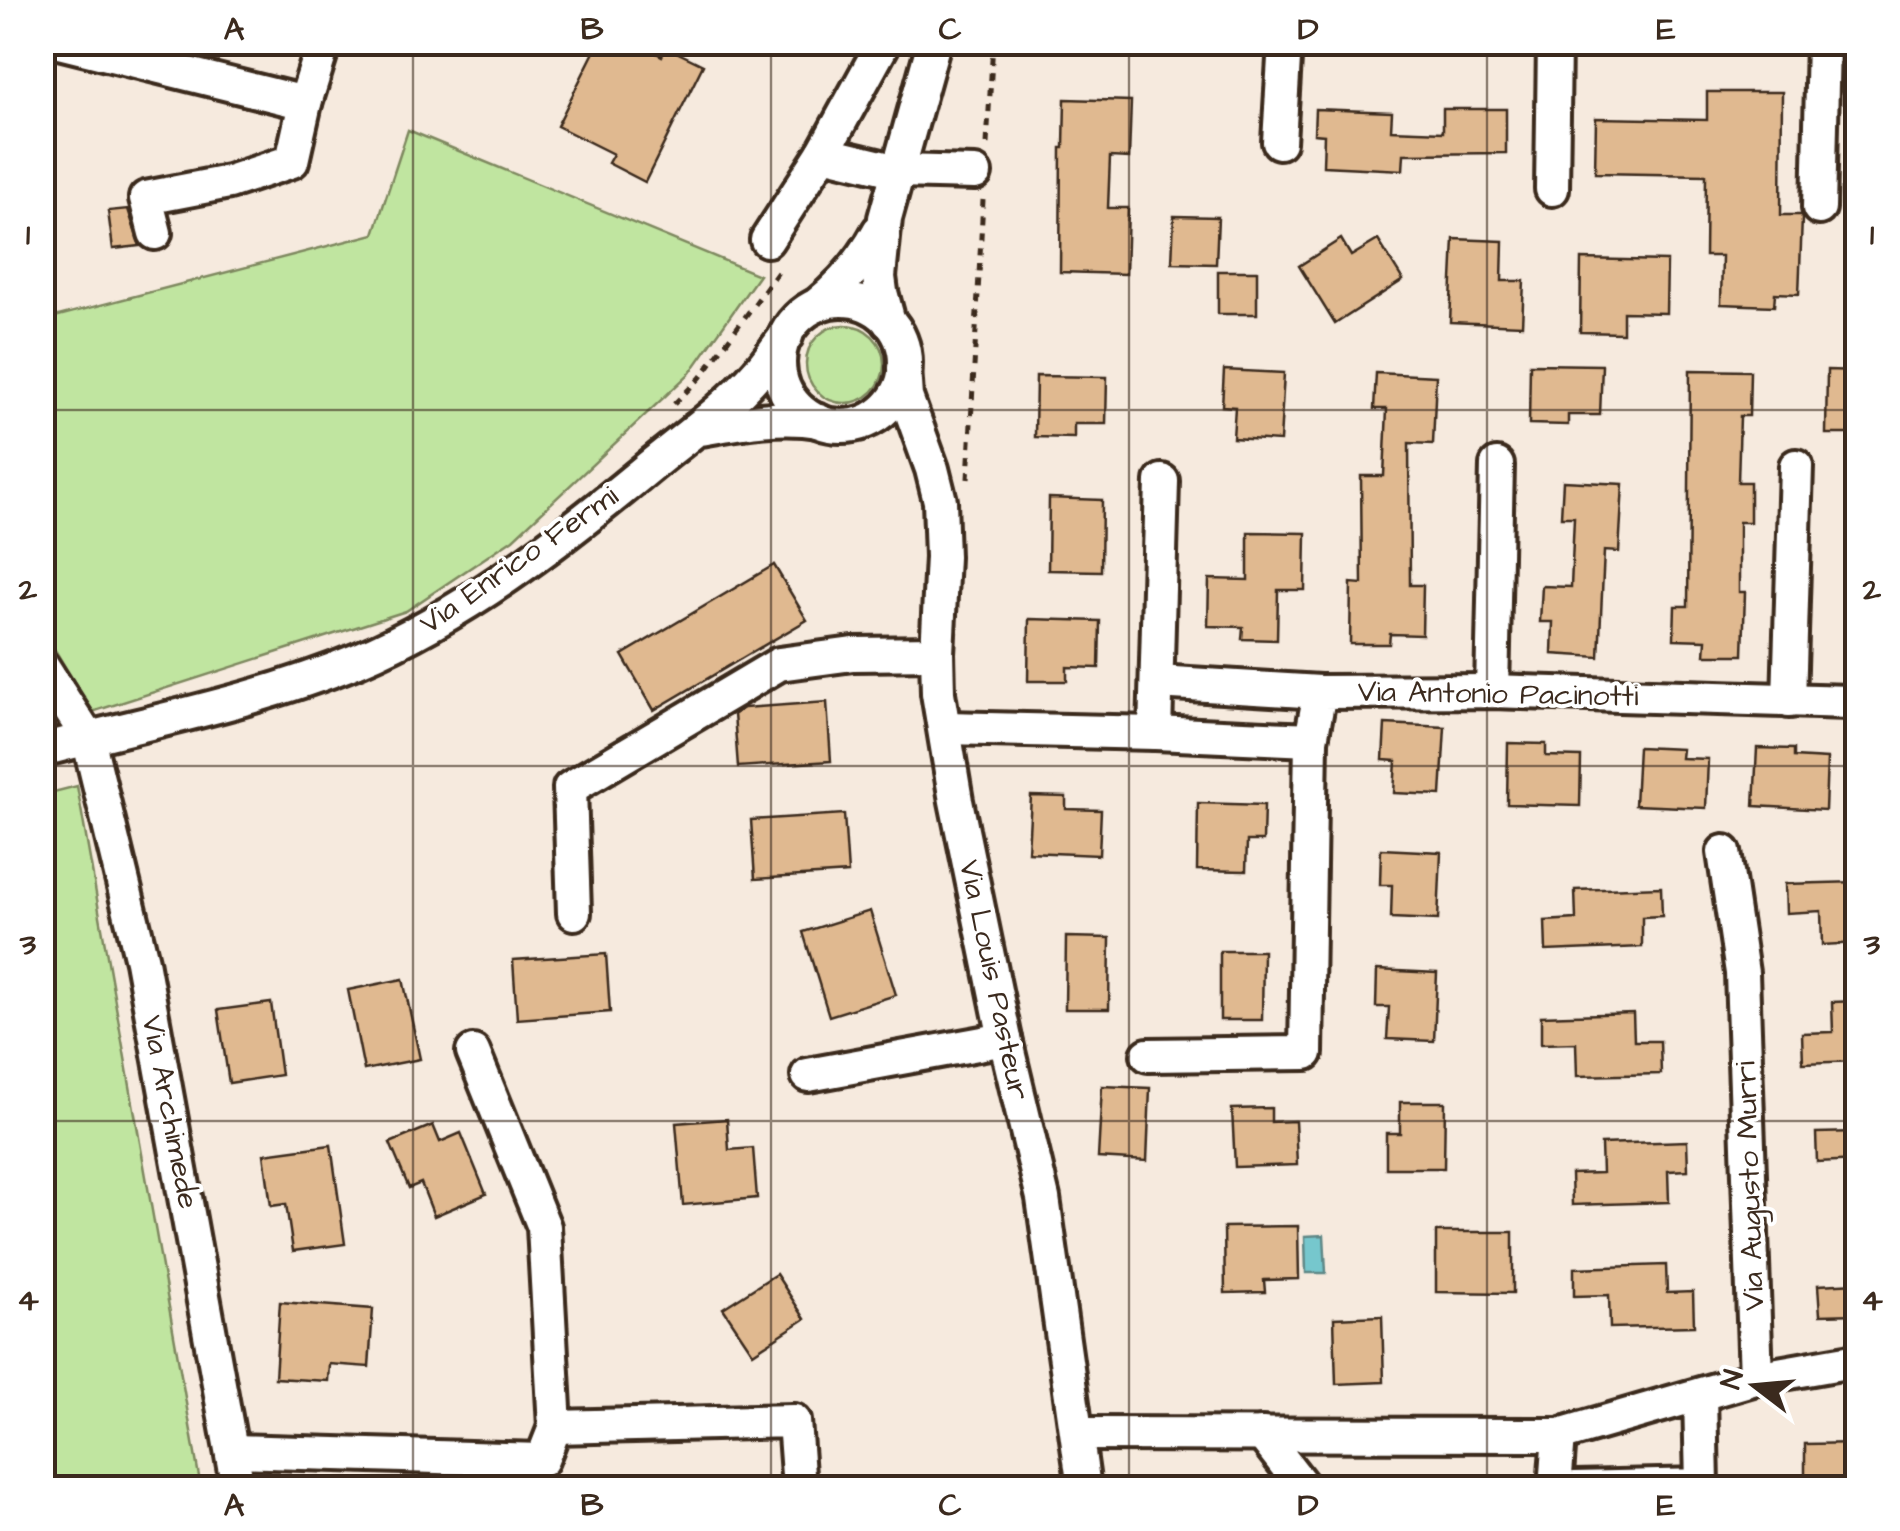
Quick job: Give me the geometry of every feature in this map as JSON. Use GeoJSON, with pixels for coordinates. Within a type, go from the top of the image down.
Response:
{"type":"FeatureCollection","features":[{"type":"Feature","properties":{"kind":"street"},"geometry":{"type":"LineString","coordinates":[[59,42],[305,103]]}},
{"type":"Feature","properties":{"kind":"street"},"geometry":{"type":"LineString","coordinates":[[155,234],[146,198],[229,182],[292,161],[324,42]]}},
{"type":"Feature","properties":{"kind":"street"},"geometry":{"type":"LineString","coordinates":[[775,253],[823,153],[884,42]]}},
{"type":"Feature","properties":{"kind":"street"},"geometry":{"type":"LineString","coordinates":[[858,424],[877,416],[890,404],[900,387],[904,368],[902,344],[890,322],[879,277],[885,218],[934,42]]}},
{"type":"Feature","properties":{"kind":"street"},"geometry":{"type":"LineString","coordinates":[[1278,142],[1285,42]]}},
{"type":"Feature","properties":{"kind":"street"},"geometry":{"type":"LineString","coordinates":[[1552,189],[1554,42]]}},
{"type":"Feature","properties":{"kind":"street"},"geometry":{"type":"LineString","coordinates":[[1819,208],[1822,42]]}},
{"type":"Feature","properties":{"kind":"street"},"geometry":{"type":"LineString","coordinates":[[823,153],[898,172],[981,179]]}},
{"type":"Feature","properties":{"kind":"street"},"geometry":{"type":"LineString","coordinates":[[817,306],[851,274],[885,218]]}},
{"type":"Feature","properties":{"kind":"street"},"geometry":{"type":"LineString","coordinates":[[820,422],[796,406],[783,384],[780,358],[786,336],[800,316],[834,300],[852,301],[872,308],[890,322]]}},
{"type":"Feature","properties":{"kind":"street","name":"Via Enrico Fermi"},"geometry":{"type":"LineString","coordinates":[[42,750],[282,687],[359,660],[438,620],[544,549],[695,430],[758,372],[786,336]]}},
{"type":"Feature","properties":{"kind":"street","name":"Via Louis Pasteur"},"geometry":{"type":"LineString","coordinates":[[904,368],[906,397],[940,501],[938,693],[956,802],[1042,1198],[1084,1488]]}},
{"type":"Feature","properties":{"kind":"street"},"geometry":{"type":"LineString","coordinates":[[695,430],[774,419],[803,418],[838,426],[858,424],[876,427],[898,438],[932,469]]}},
{"type":"Feature","properties":{"kind":"street"},"geometry":{"type":"LineString","coordinates":[[1492,690],[1497,465]]}},
{"type":"Feature","properties":{"kind":"street"},"geometry":{"type":"LineString","coordinates":[[1789,701],[1796,466]]}},
{"type":"Feature","properties":{"kind":"street"},"geometry":{"type":"LineString","coordinates":[[1154,733],[1162,481]]}},
{"type":"Feature","properties":{"kind":"street"},"geometry":{"type":"LineString","coordinates":[[574,913],[570,788],[779,664],[853,654],[937,653]]}},
{"type":"Feature","properties":{"kind":"street","name":"Via Archimede"},"geometry":{"type":"LineString","coordinates":[[42,666],[88,738],[142,961],[238,1488]]}},
{"type":"Feature","properties":{"kind":"street"},"geometry":{"type":"LineString","coordinates":[[1157,682],[1320,692]]}},
{"type":"Feature","properties":{"kind":"street","name":"Via Antonio Pacinotti"},"geometry":{"type":"LineString","coordinates":[[1148,1054],[1306,1052],[1310,740],[1320,692],[1492,690],[1850,702]]}},
{"type":"Feature","properties":{"kind":"street"},"geometry":{"type":"LineString","coordinates":[[946,728],[1310,740]]}},
{"type":"Feature","properties":{"kind":"street","name":"Via Augusto Murri"},"geometry":{"type":"LineString","coordinates":[[1724,852],[1742,973],[1756,1378]]}},
{"type":"Feature","properties":{"kind":"street"},"geometry":{"type":"LineString","coordinates":[[808,1075],[1005,1038]]}},
{"type":"Feature","properties":{"kind":"street"},"geometry":{"type":"LineString","coordinates":[[232,1451],[542,1460],[555,1427],[544,1227],[473,1052]]}},
{"type":"Feature","properties":{"kind":"street"},"geometry":{"type":"LineString","coordinates":[[1077,1434],[1559,1436],[1756,1378],[1858,1360]]}},
{"type":"Feature","properties":{"kind":"street"},"geometry":{"type":"LineString","coordinates":[[1576,1488],[1702,1485],[1700,1395]]}},
{"type":"Feature","properties":{"kind":"street"},"geometry":{"type":"LineString","coordinates":[[555,1427],[794,1421],[800,1488]]}},
{"type":"Feature","properties":{"kind":"street"},"geometry":{"type":"LineString","coordinates":[[1262,1434],[1304,1488]]}},
{"type":"Feature","properties":{"kind":"street"},"geometry":{"type":"LineString","coordinates":[[1555,1488],[1559,1436]]}},
{"type":"Feature","properties":{"kind":"path"},"geometry":{"type":"LineString","coordinates":[[968,486],[981,179],[994,42]]}},
{"type":"Feature","properties":{"kind":"path"},"geometry":{"type":"LineString","coordinates":[[672,405],[700,378],[775,253]]}},
{"type":"Feature","properties":{"kind":"green space"},"geometry":{"type":"Polygon","coordinates":[[[408,130],[759,275],[690,373],[513,539],[406,611],[92,712],[43,630],[43,320],[374,234],[408,130]]]}},
{"type":"Feature","properties":{"kind":"green space"},"geometry":{"type":"Polygon","coordinates":[[[845,325],[873,336],[884,364],[873,392],[845,403],[817,392],[806,364],[817,336],[845,325]]]}},
{"type":"Feature","properties":{"kind":"green space"},"geometry":{"type":"Polygon","coordinates":[[[77,786],[201,1488],[43,1488],[42,795],[77,786]]]}},
{"type":"Feature","properties":{"kind":"water"},"geometry":{"type":"Polygon","coordinates":[[[1324,1235],[1326,1273],[1306,1273],[1305,1236],[1324,1235]]]}},
{"type":"Feature","properties":{"kind":"building"},"geometry":{"type":"Polygon","coordinates":[[[599,42],[635,42],[662,56],[666,47],[703,65],[645,182],[608,163],[613,154],[557,126],[599,42]]]}},
{"type":"Feature","properties":{"kind":"building"},"geometry":{"type":"Polygon","coordinates":[[[1707,92],[1782,92],[1781,215],[1802,218],[1799,294],[1775,293],[1774,306],[1721,304],[1722,256],[1705,256],[1706,175],[1595,173],[1596,118],[1707,120],[1707,92]]]}},
{"type":"Feature","properties":{"kind":"building"},"geometry":{"type":"Polygon","coordinates":[[[1065,99],[1131,101],[1129,158],[1110,157],[1108,208],[1128,208],[1126,274],[1060,272],[1065,99]]]}},
{"type":"Feature","properties":{"kind":"building"},"geometry":{"type":"Polygon","coordinates":[[[1315,109],[1392,112],[1391,130],[1443,132],[1443,109],[1506,109],[1506,153],[1404,154],[1403,170],[1323,166],[1324,135],[1314,134],[1315,109]]]}},
{"type":"Feature","properties":{"kind":"building"},"geometry":{"type":"Polygon","coordinates":[[[128,209],[140,246],[113,249],[108,211],[128,209]]]}},
{"type":"Feature","properties":{"kind":"building"},"geometry":{"type":"Polygon","coordinates":[[[1174,216],[1218,217],[1216,264],[1172,263],[1174,216]]]}},
{"type":"Feature","properties":{"kind":"building"},"geometry":{"type":"Polygon","coordinates":[[[1341,239],[1351,256],[1378,240],[1403,280],[1335,324],[1299,266],[1341,239]]]}},
{"type":"Feature","properties":{"kind":"building"},"geometry":{"type":"Polygon","coordinates":[[[1454,239],[1503,241],[1502,281],[1524,281],[1522,325],[1450,322],[1454,239]]]}},
{"type":"Feature","properties":{"kind":"building"},"geometry":{"type":"Polygon","coordinates":[[[1581,259],[1667,261],[1666,313],[1623,312],[1623,333],[1580,332],[1581,259]]]}},
{"type":"Feature","properties":{"kind":"building"},"geometry":{"type":"Polygon","coordinates":[[[1218,271],[1257,271],[1257,314],[1218,314],[1218,271]]]}},
{"type":"Feature","properties":{"kind":"building"},"geometry":{"type":"Polygon","coordinates":[[[1530,364],[1602,365],[1600,415],[1568,415],[1568,425],[1529,424],[1530,364]]]}},
{"type":"Feature","properties":{"kind":"building"},"geometry":{"type":"Polygon","coordinates":[[[1224,370],[1284,373],[1280,441],[1233,438],[1235,407],[1222,406],[1224,370]]]}},
{"type":"Feature","properties":{"kind":"building"},"geometry":{"type":"Polygon","coordinates":[[[1690,370],[1750,371],[1749,416],[1740,416],[1738,482],[1750,482],[1750,522],[1739,522],[1739,592],[1745,592],[1743,655],[1705,655],[1706,640],[1674,639],[1675,606],[1688,606],[1690,370]]]}},
{"type":"Feature","properties":{"kind":"building"},"geometry":{"type":"Polygon","coordinates":[[[1827,370],[1858,371],[1858,434],[1826,434],[1827,370]]]}},
{"type":"Feature","properties":{"kind":"building"},"geometry":{"type":"Polygon","coordinates":[[[1376,373],[1436,376],[1433,444],[1409,443],[1410,585],[1423,585],[1422,635],[1390,634],[1389,644],[1350,644],[1351,583],[1362,584],[1361,476],[1384,476],[1387,409],[1374,409],[1376,373]]]}},
{"type":"Feature","properties":{"kind":"building"},"geometry":{"type":"Polygon","coordinates":[[[1036,376],[1107,377],[1106,424],[1074,424],[1074,438],[1035,437],[1036,376]]]}},
{"type":"Feature","properties":{"kind":"building"},"geometry":{"type":"Polygon","coordinates":[[[1563,481],[1623,484],[1619,552],[1604,551],[1599,657],[1552,654],[1553,622],[1540,622],[1542,586],[1571,587],[1574,517],[1561,517],[1563,481]]]}},
{"type":"Feature","properties":{"kind":"building"},"geometry":{"type":"Polygon","coordinates":[[[1049,498],[1102,500],[1101,571],[1048,570],[1049,498]]]}},
{"type":"Feature","properties":{"kind":"building"},"geometry":{"type":"Polygon","coordinates":[[[1248,532],[1306,533],[1305,590],[1278,590],[1277,640],[1242,639],[1243,627],[1208,626],[1209,579],[1248,580],[1248,532]]]}},
{"type":"Feature","properties":{"kind":"building"},"geometry":{"type":"Polygon","coordinates":[[[774,565],[807,620],[654,710],[622,655],[774,565]]]}},
{"type":"Feature","properties":{"kind":"building"},"geometry":{"type":"Polygon","coordinates":[[[1029,619],[1100,621],[1099,668],[1067,667],[1067,681],[1028,681],[1029,619]]]}},
{"type":"Feature","properties":{"kind":"building"},"geometry":{"type":"Polygon","coordinates":[[[827,702],[831,761],[738,767],[734,714],[744,708],[827,702]]]}},
{"type":"Feature","properties":{"kind":"building"},"geometry":{"type":"Polygon","coordinates":[[[1385,724],[1445,727],[1441,795],[1394,793],[1396,761],[1383,760],[1385,724]]]}},
{"type":"Feature","properties":{"kind":"building"},"geometry":{"type":"Polygon","coordinates":[[[1508,743],[1546,744],[1546,756],[1581,757],[1580,806],[1507,804],[1508,743]]]}},
{"type":"Feature","properties":{"kind":"building"},"geometry":{"type":"Polygon","coordinates":[[[1638,747],[1682,749],[1681,758],[1708,759],[1706,808],[1635,805],[1638,747]]]}},
{"type":"Feature","properties":{"kind":"building"},"geometry":{"type":"Polygon","coordinates":[[[1757,748],[1794,749],[1794,757],[1827,759],[1825,810],[1754,806],[1757,748]]]}},
{"type":"Feature","properties":{"kind":"building"},"geometry":{"type":"Polygon","coordinates":[[[1031,796],[1066,797],[1066,809],[1101,810],[1099,855],[1028,852],[1031,796]]]}},
{"type":"Feature","properties":{"kind":"building"},"geometry":{"type":"Polygon","coordinates":[[[1198,803],[1264,805],[1263,841],[1247,841],[1246,871],[1197,870],[1198,803]]]}},
{"type":"Feature","properties":{"kind":"building"},"geometry":{"type":"Polygon","coordinates":[[[844,814],[848,873],[755,879],[751,820],[844,814]]]}},
{"type":"Feature","properties":{"kind":"building"},"geometry":{"type":"Polygon","coordinates":[[[1381,849],[1441,852],[1438,920],[1391,918],[1392,885],[1380,885],[1381,849]]]}},
{"type":"Feature","properties":{"kind":"building"},"geometry":{"type":"Polygon","coordinates":[[[1858,882],[1858,943],[1822,945],[1821,911],[1786,913],[1785,884],[1858,882]]]}},
{"type":"Feature","properties":{"kind":"building"},"geometry":{"type":"Polygon","coordinates":[[[1661,887],[1662,916],[1642,917],[1642,947],[1546,951],[1545,921],[1576,919],[1575,890],[1661,887]]]}},
{"type":"Feature","properties":{"kind":"building"},"geometry":{"type":"Polygon","coordinates":[[[870,911],[896,995],[829,1016],[803,932],[870,911]]]}},
{"type":"Feature","properties":{"kind":"building"},"geometry":{"type":"Polygon","coordinates":[[[1066,937],[1110,938],[1109,1009],[1065,1009],[1066,937]]]}},
{"type":"Feature","properties":{"kind":"building"},"geometry":{"type":"Polygon","coordinates":[[[1220,951],[1263,951],[1262,1020],[1220,1020],[1220,951]]]}},
{"type":"Feature","properties":{"kind":"building"},"geometry":{"type":"Polygon","coordinates":[[[606,954],[610,1012],[517,1019],[513,960],[606,954]]]}},
{"type":"Feature","properties":{"kind":"building"},"geometry":{"type":"Polygon","coordinates":[[[1377,970],[1437,973],[1434,1041],[1387,1039],[1389,1007],[1376,1007],[1377,970]]]}},
{"type":"Feature","properties":{"kind":"building"},"geometry":{"type":"Polygon","coordinates":[[[403,979],[420,1059],[364,1070],[348,990],[403,979]]]}},
{"type":"Feature","properties":{"kind":"building"},"geometry":{"type":"Polygon","coordinates":[[[1858,1001],[1858,1061],[1803,1063],[1802,1033],[1833,1032],[1832,1002],[1858,1001]]]}},
{"type":"Feature","properties":{"kind":"building"},"geometry":{"type":"Polygon","coordinates":[[[271,1003],[281,1075],[229,1083],[218,1010],[271,1003]]]}},
{"type":"Feature","properties":{"kind":"building"},"geometry":{"type":"Polygon","coordinates":[[[1633,1013],[1634,1041],[1660,1041],[1661,1074],[1577,1076],[1576,1043],[1541,1044],[1541,1016],[1633,1013]]]}},
{"type":"Feature","properties":{"kind":"building"},"geometry":{"type":"Polygon","coordinates":[[[1102,1086],[1150,1088],[1147,1161],[1098,1158],[1102,1086]]]}},
{"type":"Feature","properties":{"kind":"building"},"geometry":{"type":"Polygon","coordinates":[[[1400,1102],[1445,1102],[1444,1168],[1386,1168],[1386,1133],[1400,1133],[1400,1102]]]}},
{"type":"Feature","properties":{"kind":"building"},"geometry":{"type":"Polygon","coordinates":[[[1271,1108],[1271,1122],[1295,1121],[1297,1165],[1235,1167],[1232,1109],[1271,1108]]]}},
{"type":"Feature","properties":{"kind":"building"},"geometry":{"type":"Polygon","coordinates":[[[727,1119],[729,1150],[753,1148],[757,1198],[683,1205],[676,1123],[727,1119]]]}},
{"type":"Feature","properties":{"kind":"building"},"geometry":{"type":"Polygon","coordinates":[[[433,1125],[440,1142],[461,1133],[486,1194],[434,1216],[421,1183],[409,1188],[390,1143],[433,1125]]]}},
{"type":"Feature","properties":{"kind":"building"},"geometry":{"type":"Polygon","coordinates":[[[1858,1132],[1858,1160],[1817,1162],[1816,1133],[1858,1132]]]}},
{"type":"Feature","properties":{"kind":"building"},"geometry":{"type":"Polygon","coordinates":[[[1687,1141],[1688,1170],[1668,1171],[1669,1202],[1572,1205],[1571,1174],[1602,1173],[1601,1144],[1687,1141]]]}},
{"type":"Feature","properties":{"kind":"building"},"geometry":{"type":"Polygon","coordinates":[[[331,1145],[345,1244],[293,1251],[286,1204],[271,1206],[264,1154],[331,1145]]]}},
{"type":"Feature","properties":{"kind":"building"},"geometry":{"type":"Polygon","coordinates":[[[1298,1226],[1299,1279],[1264,1280],[1265,1292],[1225,1293],[1224,1227],[1298,1226]]]}},
{"type":"Feature","properties":{"kind":"building"},"geometry":{"type":"Polygon","coordinates":[[[1436,1232],[1513,1232],[1513,1293],[1436,1292],[1436,1232]]]}},
{"type":"Feature","properties":{"kind":"building"},"geometry":{"type":"Polygon","coordinates":[[[1666,1265],[1667,1293],[1693,1292],[1694,1326],[1610,1328],[1609,1295],[1574,1296],[1574,1268],[1666,1265]]]}},
{"type":"Feature","properties":{"kind":"building"},"geometry":{"type":"Polygon","coordinates":[[[776,1274],[805,1319],[753,1353],[723,1308],[776,1274]]]}},
{"type":"Feature","properties":{"kind":"building"},"geometry":{"type":"Polygon","coordinates":[[[1858,1283],[1858,1314],[1820,1315],[1818,1285],[1858,1283]]]}},
{"type":"Feature","properties":{"kind":"building"},"geometry":{"type":"Polygon","coordinates":[[[280,1302],[373,1309],[369,1367],[329,1364],[328,1381],[275,1378],[280,1302]]]}},
{"type":"Feature","properties":{"kind":"building"},"geometry":{"type":"Polygon","coordinates":[[[1382,1316],[1384,1382],[1336,1384],[1334,1318],[1382,1316]]]}},
{"type":"Feature","properties":{"kind":"building"},"geometry":{"type":"Polygon","coordinates":[[[1858,1443],[1858,1488],[1805,1488],[1805,1444],[1858,1443]]]}}]}
